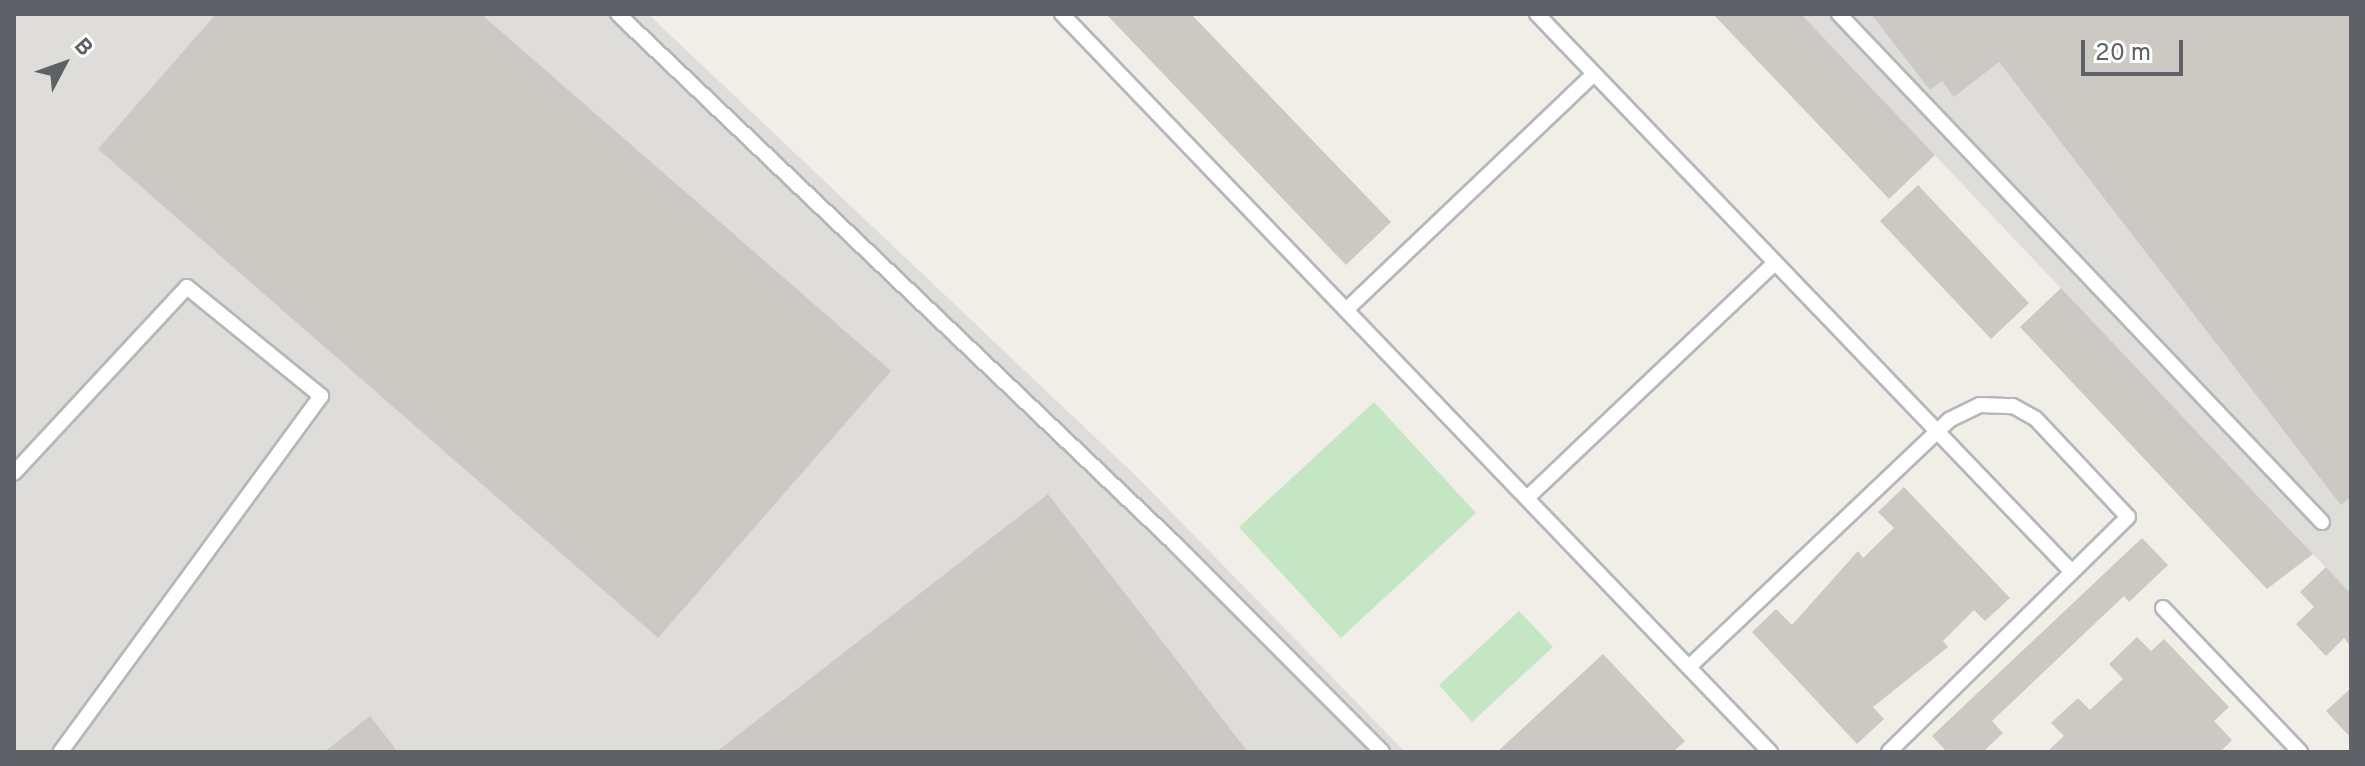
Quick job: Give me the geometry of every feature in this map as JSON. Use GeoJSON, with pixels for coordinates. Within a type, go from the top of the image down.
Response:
{"type":"FeatureCollection","features":[{"type":"Feature","properties":{"kind":"lane"},"geometry":{"type":"LineString","coordinates":[[618,14],[1173,542],[1382,752]]}},
{"type":"Feature","properties":{"kind":"lane"},"geometry":{"type":"LineString","coordinates":[[1062,14],[1770,752]]}},
{"type":"Feature","properties":{"kind":"lane"},"geometry":{"type":"LineString","coordinates":[[1537,14],[2072,572]]}},
{"type":"Feature","properties":{"kind":"lane"},"geometry":{"type":"LineString","coordinates":[[1839,14],[2322,522]]}},
{"type":"Feature","properties":{"kind":"lane"},"geometry":{"type":"LineString","coordinates":[[1346,310],[1594,74]]}},
{"type":"Feature","properties":{"kind":"lane"},"geometry":{"type":"LineString","coordinates":[[1527,498],[1775,263]]}},
{"type":"Feature","properties":{"kind":"lane"},"geometry":{"type":"LineString","coordinates":[[14,473],[187,287],[321,396],[60,752]]}},
{"type":"Feature","properties":{"kind":"lane"},"geometry":{"type":"LineString","coordinates":[[1689,667],[1937,432],[1980,405],[2013,406],[2036,419],[2128,517],[1889,752]]}},
{"type":"Feature","properties":{"kind":"lane"},"geometry":{"type":"LineString","coordinates":[[2163,608],[2300,752]]}},
{"type":"Feature","properties":{"kind":"shaded area"},"geometry":{"type":"Polygon","coordinates":[[[14,14],[648,14],[1137,477],[1405,752],[14,752],[14,14]]]}},
{"type":"Feature","properties":{"kind":"shaded area"},"geometry":{"type":"Polygon","coordinates":[[[1801,14],[2351,14],[2351,594],[2313,554],[1801,14]]]}},
{"type":"Feature","properties":{"kind":"green space"},"geometry":{"type":"Polygon","coordinates":[[[1374,402],[1476,513],[1341,638],[1239,527],[1374,402]]]}},
{"type":"Feature","properties":{"kind":"green space"},"geometry":{"type":"Polygon","coordinates":[[[1519,611],[1553,647],[1472,722],[1439,685],[1519,611]]]}},
{"type":"Feature","properties":{"kind":"building"},"geometry":{"type":"Polygon","coordinates":[[[216,14],[481,14],[891,371],[658,638],[98,149],[216,14]]]}},
{"type":"Feature","properties":{"kind":"building"},"geometry":{"type":"Polygon","coordinates":[[[1106,14],[1191,14],[1391,222],[1346,265],[1106,14]]]}},
{"type":"Feature","properties":{"kind":"building"},"geometry":{"type":"Polygon","coordinates":[[[1713,14],[1801,14],[1935,155],[1889,199],[1713,14]]]}},
{"type":"Feature","properties":{"kind":"building"},"geometry":{"type":"Polygon","coordinates":[[[1871,14],[2351,14],[2351,497],[2341,505],[1999,62],[1954,97],[1942,81],[1930,90],[1871,14]]]}},
{"type":"Feature","properties":{"kind":"building"},"geometry":{"type":"Polygon","coordinates":[[[1918,185],[2029,303],[1991,339],[1880,221],[1918,185]]]}},
{"type":"Feature","properties":{"kind":"building"},"geometry":{"type":"Polygon","coordinates":[[[2061,288],[2313,554],[2267,589],[2020,327],[2061,288]]]}},
{"type":"Feature","properties":{"kind":"building"},"geometry":{"type":"Polygon","coordinates":[[[1904,487],[2010,598],[1985,621],[1974,610],[1943,641],[1948,647],[1873,707],[1884,719],[1857,744],[1752,632],[1776,609],[1792,625],[1858,551],[1863,558],[1894,528],[1878,512],[1904,487]]]}},
{"type":"Feature","properties":{"kind":"building"},"geometry":{"type":"Polygon","coordinates":[[[1048,494],[1248,752],[716,752],[1048,494]]]}},
{"type":"Feature","properties":{"kind":"building"},"geometry":{"type":"Polygon","coordinates":[[[2142,538],[2168,565],[2129,602],[2124,596],[1992,721],[2003,733],[1983,752],[1947,752],[1932,736],[2142,538]]]}},
{"type":"Feature","properties":{"kind":"building"},"geometry":{"type":"Polygon","coordinates":[[[2326,567],[2351,594],[2351,647],[2344,638],[2326,656],[2296,624],[2314,607],[2300,592],[2326,567]]]}},
{"type":"Feature","properties":{"kind":"building"},"geometry":{"type":"Polygon","coordinates":[[[2137,637],[2151,651],[2164,639],[2229,707],[2214,721],[2232,740],[2220,752],[2047,752],[2064,736],[2051,723],[2078,698],[2090,710],[2123,679],[2109,664],[2137,637]]]}},
{"type":"Feature","properties":{"kind":"building"},"geometry":{"type":"Polygon","coordinates":[[[1603,654],[1685,741],[1673,752],[1497,752],[1603,654]]]}},
{"type":"Feature","properties":{"kind":"building"},"geometry":{"type":"Polygon","coordinates":[[[2351,688],[2351,738],[2326,711],[2351,688]]]}},
{"type":"Feature","properties":{"kind":"building"},"geometry":{"type":"Polygon","coordinates":[[[370,716],[398,752],[324,752],[370,716]]]}}]}
